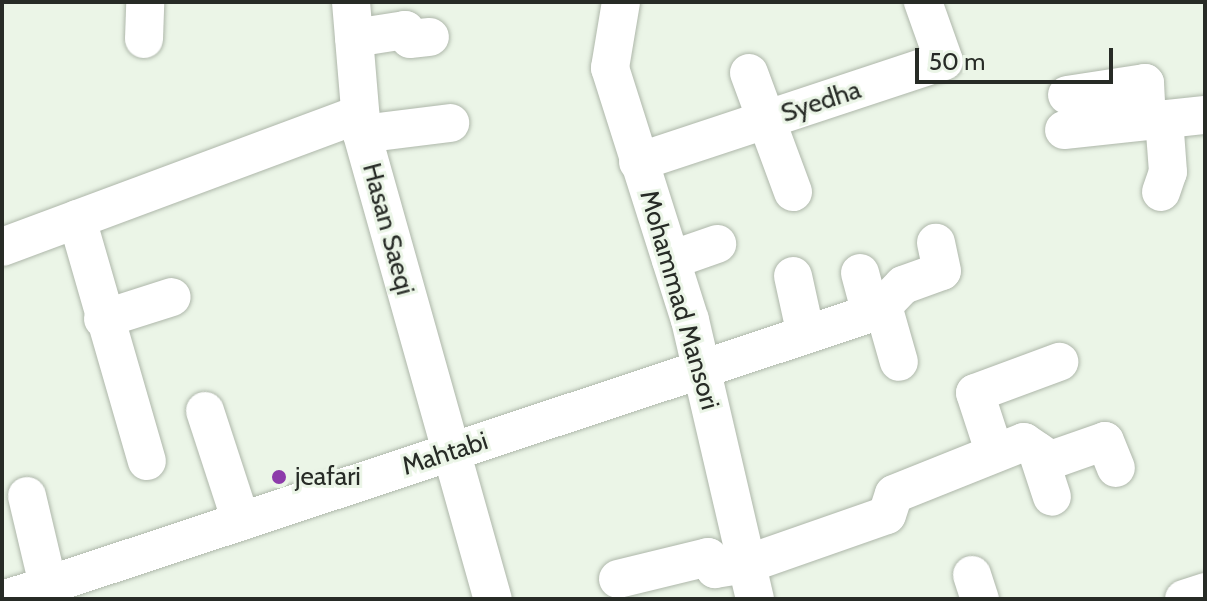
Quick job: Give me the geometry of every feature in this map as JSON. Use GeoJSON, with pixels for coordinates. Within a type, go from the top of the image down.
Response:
{"type":"FeatureCollection","features":[{"type":"Feature","properties":{"kind":"street","name":"Mohammad Mansori"},"geometry":{"type":"LineString","coordinates":[[621,2],[610,68],[671,260],[702,370],[751,582]]}},
{"type":"Feature","properties":{"kind":"street","name":"Syedha"},"geometry":{"type":"LineString","coordinates":[[638,162],[944,61],[923,2]]}},
{"type":"Feature","properties":{"kind":"street"},"geometry":{"type":"LineString","coordinates":[[352,20],[405,30],[410,39],[430,37]]}},
{"type":"Feature","properties":{"kind":"street","name":"Hasan Saeqi"},"geometry":{"type":"LineString","coordinates":[[352,20],[361,124],[493,599]]}},
{"type":"Feature","properties":{"kind":"street"},"geometry":{"type":"LineString","coordinates":[[749,73],[793,192]]}},
{"type":"Feature","properties":{"kind":"street"},"geometry":{"type":"LineString","coordinates":[[1066,112],[1156,120],[1205,115]]}},
{"type":"Feature","properties":{"kind":"street"},"geometry":{"type":"LineString","coordinates":[[1156,120],[1168,172],[1161,192]]}},
{"type":"Feature","properties":{"kind":"street"},"geometry":{"type":"LineString","coordinates":[[2,247],[361,124],[450,123]]}},
{"type":"Feature","properties":{"kind":"street"},"geometry":{"type":"LineString","coordinates":[[77,219],[103,319],[147,461]]}},
{"type":"Feature","properties":{"kind":"street"},"geometry":{"type":"LineString","coordinates":[[877,310],[903,285],[942,271],[936,243]]}},
{"type":"Feature","properties":{"kind":"street"},"geometry":{"type":"LineString","coordinates":[[671,260],[717,244]]}},
{"type":"Feature","properties":{"kind":"street"},"geometry":{"type":"LineString","coordinates":[[860,273],[899,362]]}},
{"type":"Feature","properties":{"kind":"street"},"geometry":{"type":"LineString","coordinates":[[793,276],[806,335]]}},
{"type":"Feature","properties":{"kind":"street"},"geometry":{"type":"LineString","coordinates":[[103,319],[172,297]]}},
{"type":"Feature","properties":{"kind":"street","name":"Mahtabi"},"geometry":{"type":"LineString","coordinates":[[6,599],[74,586],[241,521],[877,310]]}},
{"type":"Feature","properties":{"kind":"street"},"geometry":{"type":"LineString","coordinates":[[994,451],[975,393],[1059,362]]}},
{"type":"Feature","properties":{"kind":"street"},"geometry":{"type":"LineString","coordinates":[[205,411],[241,521]]}},
{"type":"Feature","properties":{"kind":"street"},"geometry":{"type":"LineString","coordinates":[[618,579],[708,557],[715,569],[751,582],[887,515],[894,494],[994,451],[1024,442],[1051,460],[1110,454]]}},
{"type":"Feature","properties":{"kind":"street"},"geometry":{"type":"LineString","coordinates":[[1037,451],[1052,497]]}},
{"type":"Feature","properties":{"kind":"street"},"geometry":{"type":"LineString","coordinates":[[27,496],[74,586]]}},
{"type":"Feature","properties":{"kind":"street"},"geometry":{"type":"LineString","coordinates":[[1184,599],[1205,592]]}},
{"type":"Feature","properties":{"kind":"place","name":"jeafari"},"geometry":{"type":"Point","coordinates":[279,477]}}]}
